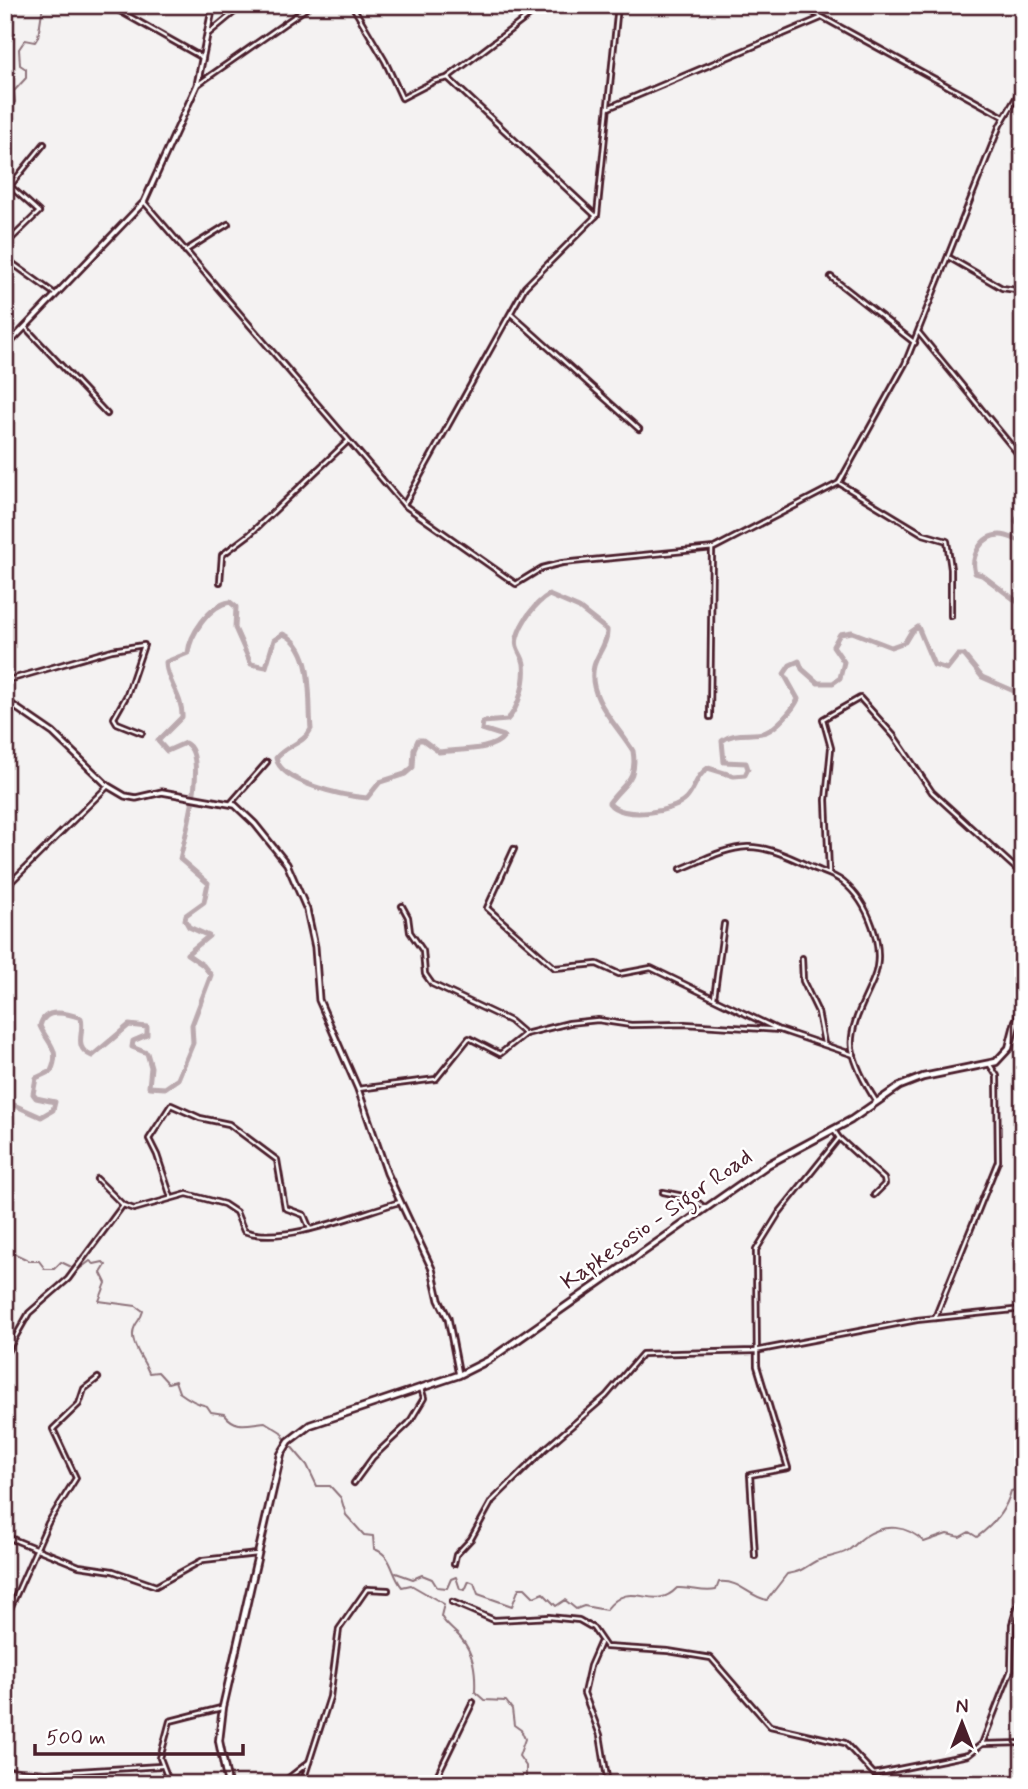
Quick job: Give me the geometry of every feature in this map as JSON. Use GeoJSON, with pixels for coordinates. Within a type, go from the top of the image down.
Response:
{"type":"FeatureCollection","features":[{"type":"Feature","properties":{"kind":"main road"},"geometry":{"type":"LineString","coordinates":[[990,1065],[1007,1051],[1016,1021],[1023,1013]]}},
{"type":"Feature","properties":{"kind":"main road","name":"Kapkesosio - Sigor Road"},"geometry":{"type":"LineString","coordinates":[[258,1554],[281,1454],[288,1443],[310,1425],[459,1376],[506,1349],[769,1164],[833,1129],[876,1101],[923,1077],[990,1065]]}},
{"type":"Feature","properties":{"kind":"main road"},"geometry":{"type":"LineString","coordinates":[[228,1784],[219,1741],[223,1707],[258,1554]]}},
{"type":"Feature","properties":{"kind":"street"},"geometry":{"type":"LineString","coordinates":[[5,13],[19,5]]}},
{"type":"Feature","properties":{"kind":"street"},"geometry":{"type":"LineString","coordinates":[[109,5],[203,58]]}},
{"type":"Feature","properties":{"kind":"street"},"geometry":{"type":"LineString","coordinates":[[5,348],[144,202],[197,85],[213,5]]}},
{"type":"Feature","properties":{"kind":"street"},"geometry":{"type":"LineString","coordinates":[[208,34],[243,5]]}},
{"type":"Feature","properties":{"kind":"street"},"geometry":{"type":"LineString","coordinates":[[197,85],[311,5]]}},
{"type":"Feature","properties":{"kind":"street"},"geometry":{"type":"LineString","coordinates":[[352,5],[385,61],[402,99],[447,78],[543,5]]}},
{"type":"Feature","properties":{"kind":"street"},"geometry":{"type":"LineString","coordinates":[[404,505],[528,283],[596,216],[618,5]]}},
{"type":"Feature","properties":{"kind":"street"},"geometry":{"type":"LineString","coordinates":[[800,5],[1004,117]]}},
{"type":"Feature","properties":{"kind":"street"},"geometry":{"type":"LineString","coordinates":[[608,108],[821,18]]}},
{"type":"Feature","properties":{"kind":"street"},"geometry":{"type":"LineString","coordinates":[[447,78],[596,216]]}},
{"type":"Feature","properties":{"kind":"street"},"geometry":{"type":"LineString","coordinates":[[144,202],[404,505],[514,584],[542,568],[562,563],[712,549],[839,483],[915,343],[1004,117],[1023,86]]}},
{"type":"Feature","properties":{"kind":"street"},"geometry":{"type":"LineString","coordinates":[[5,245],[39,212],[10,186],[44,144]]}},
{"type":"Feature","properties":{"kind":"street"},"geometry":{"type":"LineString","coordinates":[[185,251],[228,224]]}},
{"type":"Feature","properties":{"kind":"street"},"geometry":{"type":"LineString","coordinates":[[5,258],[55,294]]}},
{"type":"Feature","properties":{"kind":"street"},"geometry":{"type":"LineString","coordinates":[[950,258],[1002,288],[1023,291]]}},
{"type":"Feature","properties":{"kind":"street"},"geometry":{"type":"LineString","coordinates":[[831,277],[915,343]]}},
{"type":"Feature","properties":{"kind":"street"},"geometry":{"type":"LineString","coordinates":[[511,314],[639,429]]}},
{"type":"Feature","properties":{"kind":"street"},"geometry":{"type":"LineString","coordinates":[[25,327],[107,414]]}},
{"type":"Feature","properties":{"kind":"street"},"geometry":{"type":"LineString","coordinates":[[919,333],[1023,460]]}},
{"type":"Feature","properties":{"kind":"street"},"geometry":{"type":"LineString","coordinates":[[220,582],[222,555],[250,534],[348,441]]}},
{"type":"Feature","properties":{"kind":"street"},"geometry":{"type":"LineString","coordinates":[[839,483],[923,534],[947,541],[951,569],[951,616]]}},
{"type":"Feature","properties":{"kind":"street"},"geometry":{"type":"LineString","coordinates":[[710,717],[712,549]]}},
{"type":"Feature","properties":{"kind":"street"},"geometry":{"type":"LineString","coordinates":[[5,681],[112,650],[145,645],[127,695],[114,718],[115,722],[142,733]]}},
{"type":"Feature","properties":{"kind":"street"},"geometry":{"type":"LineString","coordinates":[[829,872],[826,800],[831,748],[823,719],[860,698],[894,736],[932,792],[1023,874]]}},
{"type":"Feature","properties":{"kind":"street"},"geometry":{"type":"LineString","coordinates":[[5,700],[72,748],[108,786],[129,797],[159,792],[231,803],[255,824],[286,864],[300,889],[314,943],[318,1000],[358,1089],[400,1202],[432,1269],[439,1300],[450,1324],[459,1376]]}},
{"type":"Feature","properties":{"kind":"street"},"geometry":{"type":"LineString","coordinates":[[231,803],[267,762]]}},
{"type":"Feature","properties":{"kind":"street"},"geometry":{"type":"LineString","coordinates":[[5,888],[108,786]]}},
{"type":"Feature","properties":{"kind":"street"},"geometry":{"type":"LineString","coordinates":[[681,869],[710,855],[740,846],[773,850],[829,872],[852,890],[862,904],[878,950],[874,977],[863,1000],[853,1038],[854,1055],[876,1101]]}},
{"type":"Feature","properties":{"kind":"street"},"geometry":{"type":"LineString","coordinates":[[514,849],[487,908],[555,968],[599,964],[617,974],[651,968],[780,1030],[854,1055]]}},
{"type":"Feature","properties":{"kind":"street"},"geometry":{"type":"LineString","coordinates":[[402,906],[408,917],[410,932],[423,951],[425,974],[432,984],[510,1021],[525,1034]]}},
{"type":"Feature","properties":{"kind":"street"},"geometry":{"type":"LineString","coordinates":[[714,998],[724,924]]}},
{"type":"Feature","properties":{"kind":"street"},"geometry":{"type":"LineString","coordinates":[[802,958],[803,981],[815,1004],[824,1044]]}},
{"type":"Feature","properties":{"kind":"street"},"geometry":{"type":"LineString","coordinates":[[1016,1021],[1023,987]]}},
{"type":"Feature","properties":{"kind":"street"},"geometry":{"type":"LineString","coordinates":[[358,1089],[436,1079],[469,1038],[500,1054],[525,1034],[587,1020],[780,1030]]}},
{"type":"Feature","properties":{"kind":"street"},"geometry":{"type":"LineString","coordinates":[[935,1318],[998,1161],[997,1076],[990,1065]]}},
{"type":"Feature","properties":{"kind":"street"},"geometry":{"type":"LineString","coordinates":[[171,1197],[149,1139],[170,1105],[200,1118],[229,1124],[277,1160],[285,1208],[303,1215],[310,1229]]}},
{"type":"Feature","properties":{"kind":"street"},"geometry":{"type":"LineString","coordinates":[[833,1129],[839,1138],[884,1179],[885,1184],[874,1195]]}},
{"type":"Feature","properties":{"kind":"street"},"geometry":{"type":"LineString","coordinates":[[755,1556],[750,1475],[788,1468],[759,1380],[755,1351],[757,1246],[839,1138]]}},
{"type":"Feature","properties":{"kind":"street"},"geometry":{"type":"LineString","coordinates":[[97,1179],[123,1205],[139,1209],[171,1197],[192,1195],[230,1206],[236,1212],[243,1230],[249,1233],[284,1235],[400,1202]]}},
{"type":"Feature","properties":{"kind":"street"},"geometry":{"type":"LineString","coordinates":[[663,1192],[693,1198],[705,1208]]}},
{"type":"Feature","properties":{"kind":"street"},"geometry":{"type":"LineString","coordinates":[[5,1355],[29,1313],[68,1279],[123,1205]]}},
{"type":"Feature","properties":{"kind":"street"},"geometry":{"type":"LineString","coordinates":[[454,1564],[456,1555],[471,1539],[492,1501],[545,1449],[606,1396],[642,1354],[755,1351],[824,1335],[935,1318],[1023,1309]]}},
{"type":"Feature","properties":{"kind":"street"},"geometry":{"type":"LineString","coordinates":[[5,1620],[48,1523],[76,1478],[53,1429],[79,1404],[83,1390],[98,1378]]}},
{"type":"Feature","properties":{"kind":"street"},"geometry":{"type":"LineString","coordinates":[[354,1483],[373,1457],[420,1409],[424,1398],[421,1388]]}},
{"type":"Feature","properties":{"kind":"street"},"geometry":{"type":"LineString","coordinates":[[5,1536],[79,1566],[113,1571],[156,1587],[203,1560],[258,1554]]}},
{"type":"Feature","properties":{"kind":"street"},"geometry":{"type":"LineString","coordinates":[[302,1784],[331,1697],[335,1644],[341,1625],[367,1589],[388,1590]]}},
{"type":"Feature","properties":{"kind":"street"},"geometry":{"type":"LineString","coordinates":[[452,1602],[494,1620],[549,1617],[579,1620],[593,1628],[600,1643],[610,1648],[668,1651],[712,1658],[769,1726],[845,1743],[871,1774],[968,1755],[982,1744],[1012,1670],[1012,1624],[1023,1589]]}},
{"type":"Feature","properties":{"kind":"street"},"geometry":{"type":"LineString","coordinates":[[600,1643],[590,1666],[584,1693],[600,1735],[608,1784]]}},
{"type":"Feature","properties":{"kind":"street"},"geometry":{"type":"LineString","coordinates":[[433,1784],[473,1702]]}},
{"type":"Feature","properties":{"kind":"street"},"geometry":{"type":"LineString","coordinates":[[170,1784],[161,1766],[162,1748],[171,1720],[223,1707]]}},
{"type":"Feature","properties":{"kind":"street"},"geometry":{"type":"LineString","coordinates":[[982,1744],[1023,1743]]}},
{"type":"Feature","properties":{"kind":"street"},"geometry":{"type":"LineString","coordinates":[[281,1784],[309,1762]]}},
{"type":"Feature","properties":{"kind":"street"},"geometry":{"type":"LineString","coordinates":[[5,1770],[46,1773],[161,1766]]}},
{"type":"Feature","properties":{"kind":"waterway"},"geometry":{"type":"LineString","coordinates":[[5,114],[15,102],[14,91],[26,78],[26,69],[20,65],[19,49],[25,40],[35,42],[38,37],[43,5]]}},
{"type":"Feature","properties":{"kind":"waterway"},"geometry":{"type":"LineString","coordinates":[[1023,509],[1016,521],[1023,528]]}},
{"type":"Feature","properties":{"kind":"waterway"},"geometry":{"type":"LineString","coordinates":[[1023,542],[1003,535],[993,536],[982,543],[974,560],[975,573],[982,575],[1023,606]]}},
{"type":"Feature","properties":{"kind":"waterway"},"geometry":{"type":"LineString","coordinates":[[5,1101],[41,1117],[53,1110],[55,1102],[36,1098],[33,1094],[36,1078],[51,1071],[55,1057],[40,1026],[46,1016],[57,1013],[81,1018],[82,1049],[92,1056],[129,1025],[147,1027],[147,1035],[133,1041],[132,1047],[147,1053],[151,1067],[149,1087],[165,1088],[178,1079],[193,1043],[192,1025],[211,975],[203,965],[187,954],[209,936],[189,927],[185,920],[186,915],[204,902],[208,883],[180,859],[195,778],[192,750],[185,743],[167,751],[158,741],[182,717],[180,702],[166,662],[188,653],[192,638],[202,622],[222,604],[230,602],[236,607],[235,628],[251,664],[266,667],[274,640],[283,634],[293,641],[305,662],[311,729],[304,738],[276,758],[280,767],[289,775],[315,787],[367,798],[380,782],[405,774],[413,767],[414,749],[418,740],[423,740],[439,752],[492,745],[504,736],[482,729],[483,722],[507,720],[515,709],[524,678],[517,638],[529,614],[549,595],[579,608],[607,630],[606,639],[594,666],[593,678],[605,711],[633,751],[631,775],[609,803],[624,812],[647,813],[679,804],[686,799],[708,768],[734,776],[745,775],[748,769],[746,763],[724,762],[722,741],[733,736],[766,732],[789,713],[798,699],[784,674],[790,665],[799,661],[802,669],[818,683],[833,683],[840,678],[844,662],[833,646],[840,634],[852,632],[891,647],[905,642],[918,627],[934,665],[947,669],[958,655],[964,655],[982,677],[1023,695]]}},
{"type":"Feature","properties":{"kind":"waterway"},"geometry":{"type":"LineString","coordinates":[[5,1249],[30,1261],[39,1261],[45,1269],[54,1269],[61,1262],[78,1270],[90,1261],[94,1264],[103,1262],[106,1265],[101,1273],[106,1283],[99,1301],[136,1306],[143,1311],[135,1326],[133,1338],[149,1373],[158,1372],[168,1383],[175,1381],[179,1392],[207,1406],[211,1412],[224,1414],[238,1424],[265,1422],[281,1432],[286,1441]]}},
{"type":"Feature","properties":{"kind":"waterway"},"geometry":{"type":"LineString","coordinates":[[290,1445],[307,1465],[317,1486],[330,1486],[341,1498],[346,1515],[364,1535],[373,1536],[374,1549],[388,1560],[402,1587],[411,1585],[444,1604],[441,1616],[465,1643],[471,1656],[475,1692],[484,1700],[506,1701],[512,1709],[514,1725],[521,1730],[525,1739],[519,1756],[526,1766],[526,1784]]}},
{"type":"Feature","properties":{"kind":"waterway"},"geometry":{"type":"LineString","coordinates":[[396,1573],[413,1579],[422,1575],[432,1579],[437,1587],[447,1588],[451,1579],[456,1577],[460,1589],[465,1590],[469,1581],[474,1583],[478,1594],[512,1606],[519,1588],[525,1588],[534,1597],[543,1593],[556,1606],[565,1600],[576,1609],[584,1606],[606,1610],[615,1600],[625,1596],[659,1598],[677,1588],[716,1590],[719,1582],[733,1583],[767,1600],[787,1574],[843,1553],[880,1529],[903,1529],[924,1542],[947,1534],[960,1537],[969,1532],[977,1537],[998,1517],[1011,1491],[1023,1488]]}}]}
